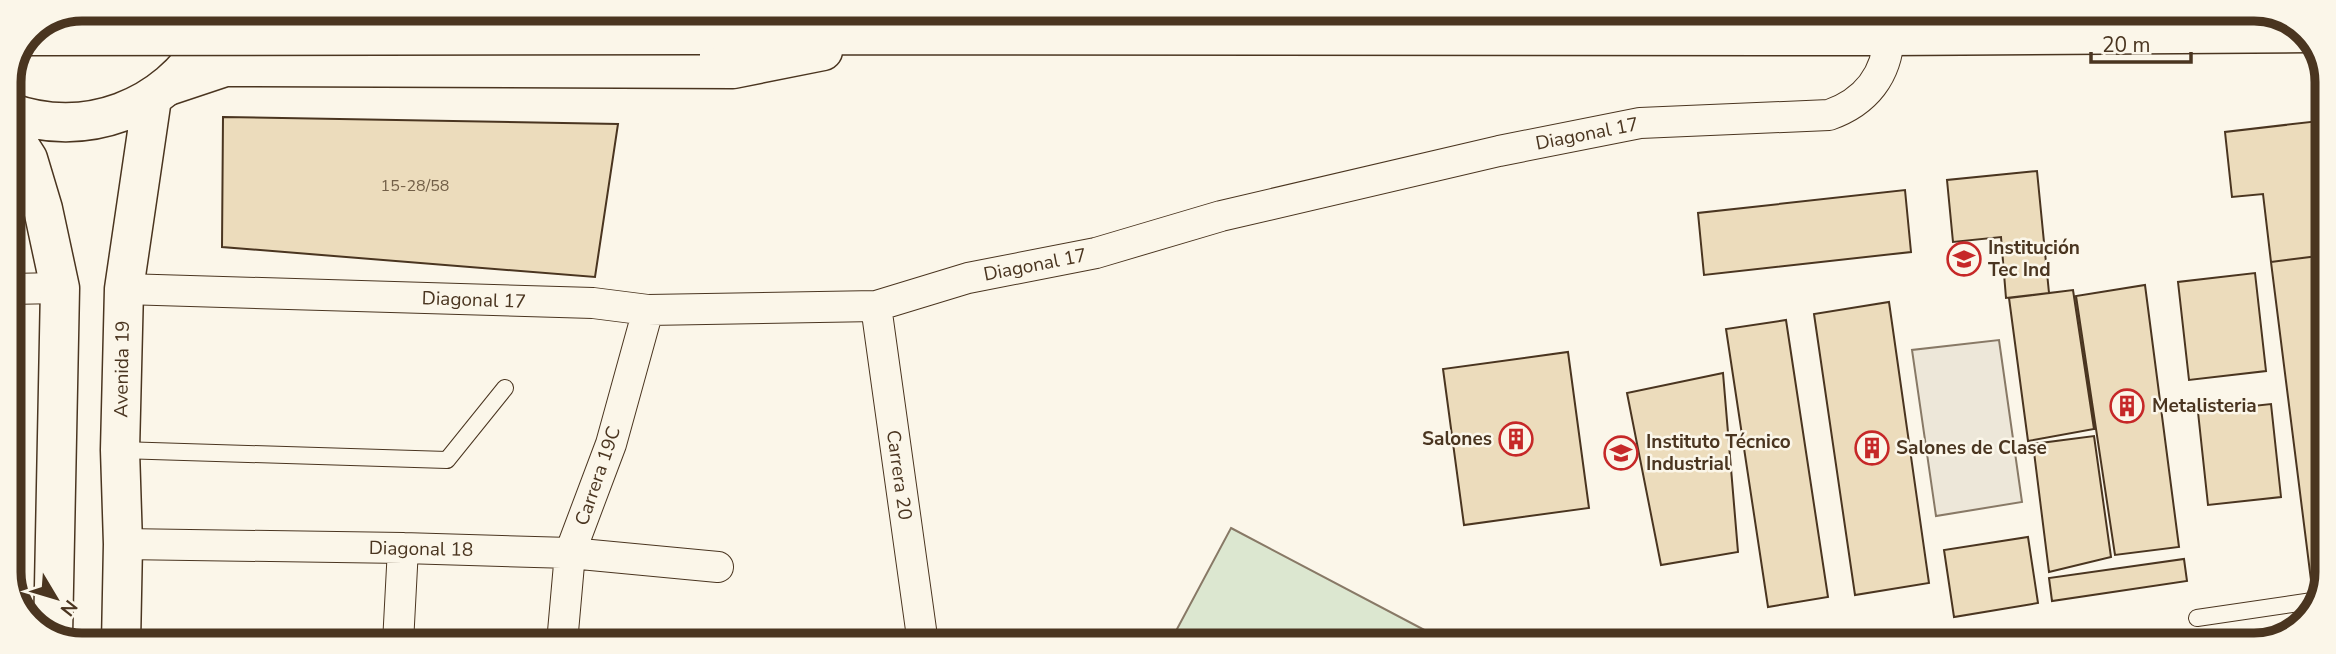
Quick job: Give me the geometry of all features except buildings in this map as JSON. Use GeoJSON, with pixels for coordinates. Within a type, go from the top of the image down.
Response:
{"type":"FeatureCollection","features":[{"type":"Feature","properties":{"kind":"main road"},"geometry":{"type":"LineString","coordinates":[[160,92],[190,64],[207,38],[214,21]]}},
{"type":"Feature","properties":{"kind":"main road"},"geometry":{"type":"LineString","coordinates":[[42,36],[1889,36],[2290,33]]}},
{"type":"Feature","properties":{"kind":"main road"},"geometry":{"type":"LineString","coordinates":[[21,116],[58,123],[91,122],[123,113],[160,92],[225,67],[733,69],[906,35]]}},
{"type":"Feature","properties":{"kind":"main road","name":"Avenida 19"},"geometry":{"type":"LineString","coordinates":[[121,633],[123,544],[120,450],[124,289],[160,92]]}},
{"type":"Feature","properties":{"kind":"main road"},"geometry":{"type":"LineString","coordinates":[[21,148],[28,159],[43,209],[60,288],[53,626]]}},
{"type":"Feature","properties":{"kind":"street","name":"Diagonal 17"},"geometry":{"type":"LineString","coordinates":[[124,289],[593,303],[648,310],[876,306],[968,278],[1096,253],[1221,216],[1499,151],[1640,124],[1829,114],[1854,104],[1873,86],[1885,62],[1889,36]]}},
{"type":"Feature","properties":{"kind":"street"},"geometry":{"type":"LineString","coordinates":[[21,289],[60,288]]}},
{"type":"Feature","properties":{"kind":"street","name":"Carrera 20"},"geometry":{"type":"LineString","coordinates":[[876,306],[921,633]]}},
{"type":"Feature","properties":{"kind":"street","name":"Carrera 19C"},"geometry":{"type":"LineString","coordinates":[[563,633],[570,553],[611,444],[648,310]]}},
{"type":"Feature","properties":{"kind":"street","name":"Diagonal 18"},"geometry":{"type":"LineString","coordinates":[[123,544],[570,553],[718,567]]}},
{"type":"Feature","properties":{"kind":"street"},"geometry":{"type":"LineString","coordinates":[[399,633],[403,548]]}},
{"type":"Feature","properties":{"kind":"lane"},"geometry":{"type":"LineString","coordinates":[[120,450],[447,460],[505,388]]}},
{"type":"Feature","properties":{"kind":"lane"},"geometry":{"type":"LineString","coordinates":[[2197,618],[2307,602]]}},
{"type":"Feature","properties":{"kind":"green space"},"geometry":{"type":"Polygon","coordinates":[[[1231,528],[1430,633],[1175,633],[1231,528]]]}},
{"type":"Feature","properties":{"kind":"shaded area"},"geometry":{"type":"Polygon","coordinates":[[[1999,340],[2022,502],[1936,516],[1912,350],[1999,340]]]}},
{"type":"Feature","properties":{"kind":"place","name":"Institución Tec Ind"},"geometry":{"type":"Point","coordinates":[1964,259]}},
{"type":"Feature","properties":{"kind":"place","name":"Metalisteria"},"geometry":{"type":"Point","coordinates":[2127,406]}},
{"type":"Feature","properties":{"kind":"place","name":"Salones"},"geometry":{"type":"Point","coordinates":[1516,439]}},
{"type":"Feature","properties":{"kind":"place","name":"Salones de Clase"},"geometry":{"type":"Point","coordinates":[1872,448]}},
{"type":"Feature","properties":{"kind":"place","name":"Instituto Técnico Industrial"},"geometry":{"type":"Point","coordinates":[1621,453]}}]}
